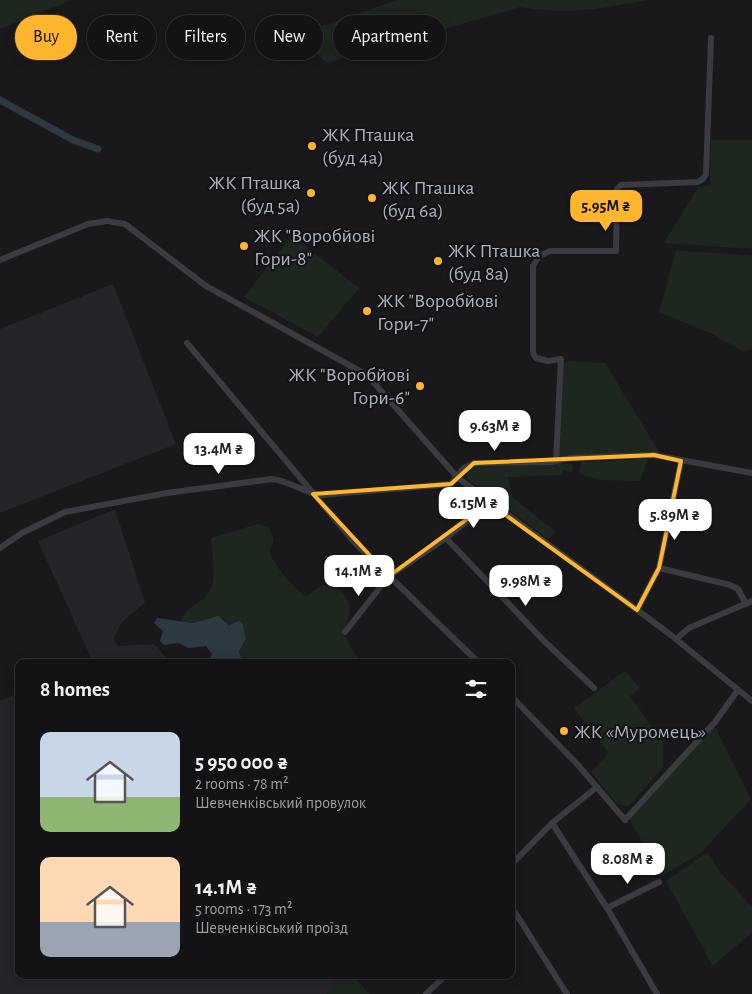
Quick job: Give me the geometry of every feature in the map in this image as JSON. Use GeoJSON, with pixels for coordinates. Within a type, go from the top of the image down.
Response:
{"type":"FeatureCollection","features":[{"type":"Feature","properties":{"kind":"street"},"geometry":{"type":"LineString","coordinates":[[553,462],[561,359],[548,361],[536,358],[533,353],[533,266],[539,256],[550,251],[616,251],[617,189],[621,184],[698,182],[703,179],[706,174],[711,38]]}},
{"type":"Feature","properties":{"kind":"street"},"geometry":{"type":"LineString","coordinates":[[0,260],[88,224],[107,220],[125,224],[206,286],[367,374],[458,478],[489,503],[676,639],[752,701]]}},
{"type":"Feature","properties":{"kind":"street"},"geometry":{"type":"LineString","coordinates":[[186,343],[356,543],[475,659]]}},
{"type":"Feature","properties":{"kind":"street"},"geometry":{"type":"LineString","coordinates":[[0,548],[16,536],[59,514],[100,504],[272,479],[286,480],[313,494],[322,495],[451,484],[458,478],[464,468],[474,463],[553,462],[572,458],[654,455],[752,473]]}},
{"type":"Feature","properties":{"kind":"street"},"geometry":{"type":"LineString","coordinates":[[637,610],[659,568],[681,460]]}},
{"type":"Feature","properties":{"kind":"street"},"geometry":{"type":"LineString","coordinates":[[345,632],[389,576],[446,538],[489,503]]}},
{"type":"Feature","properties":{"kind":"street"},"geometry":{"type":"LineString","coordinates":[[446,538],[544,641],[594,688]]}},
{"type":"Feature","properties":{"kind":"street"},"geometry":{"type":"LineString","coordinates":[[659,568],[730,585],[738,589],[749,602],[689,628],[676,639]]}},
{"type":"Feature","properties":{"kind":"street"},"geometry":{"type":"LineString","coordinates":[[515,700],[597,787],[625,820],[715,722],[738,690]]}},
{"type":"Feature","properties":{"kind":"street"},"geometry":{"type":"LineString","coordinates":[[515,861],[552,822],[597,787]]}},
{"type":"Feature","properties":{"kind":"street"},"geometry":{"type":"LineString","coordinates":[[552,822],[607,908],[657,994]]}},
{"type":"Feature","properties":{"kind":"street"},"geometry":{"type":"LineString","coordinates":[[607,908],[659,882]]}},
{"type":"Feature","properties":{"kind":"street"},"geometry":{"type":"LineString","coordinates":[[515,912],[567,994]]}},
{"type":"Feature","properties":{"kind":"street"},"geometry":{"type":"LineString","coordinates":[[426,994],[442,979]]}},
{"type":"Feature","properties":{"kind":"highlighted area"},"geometry":{"type":"Polygon","coordinates":[[[654,455],[681,461],[659,568],[637,610],[489,503],[389,576],[313,494],[451,484],[474,463],[654,455]]]}},
{"type":"Feature","properties":{"kind":"shaded area"},"geometry":{"type":"Polygon","coordinates":[[[0,0],[72,0],[35,15],[15,15],[15,23],[0,29],[0,0]]]}},
{"type":"Feature","properties":{"kind":"shaded area"},"geometry":{"type":"Polygon","coordinates":[[[397,0],[647,0],[569,11],[520,7],[446,28],[446,15],[354,15],[397,0]]]}},
{"type":"Feature","properties":{"kind":"shaded area"},"geometry":{"type":"Polygon","coordinates":[[[333,22],[333,60],[336,60],[326,63],[323,60],[323,26],[333,22]]]}},
{"type":"Feature","properties":{"kind":"shaded area"},"geometry":{"type":"Polygon","coordinates":[[[711,140],[752,140],[752,249],[664,243],[698,187],[710,185],[711,140]]]}},
{"type":"Feature","properties":{"kind":"shaded area"},"geometry":{"type":"Polygon","coordinates":[[[292,236],[359,288],[318,337],[244,297],[292,236]]]}},
{"type":"Feature","properties":{"kind":"shaded area"},"geometry":{"type":"Polygon","coordinates":[[[676,251],[752,255],[752,350],[743,351],[710,333],[659,312],[676,251]]]}},
{"type":"Feature","properties":{"kind":"shaded area"},"geometry":{"type":"Polygon","coordinates":[[[113,284],[176,444],[0,513],[0,329],[113,284]]]}},
{"type":"Feature","properties":{"kind":"shaded area"},"geometry":{"type":"Polygon","coordinates":[[[568,361],[605,363],[661,455],[558,459],[563,365],[568,361]]]}},
{"type":"Feature","properties":{"kind":"shaded area"},"geometry":{"type":"Polygon","coordinates":[[[648,459],[640,481],[601,480],[579,474],[581,462],[648,459]]]}},
{"type":"Feature","properties":{"kind":"shaded area"},"geometry":{"type":"Polygon","coordinates":[[[572,464],[572,472],[563,470],[561,475],[508,477],[512,497],[556,532],[548,539],[467,479],[468,469],[472,466],[572,464]]]}},
{"type":"Feature","properties":{"kind":"shaded area"},"geometry":{"type":"Polygon","coordinates":[[[115,509],[145,603],[122,622],[113,639],[118,646],[154,644],[167,659],[92,659],[38,541],[115,509]]]}},
{"type":"Feature","properties":{"kind":"shaded area"},"geometry":{"type":"Polygon","coordinates":[[[258,524],[269,528],[274,540],[269,552],[280,571],[306,597],[320,586],[331,583],[344,594],[350,605],[350,610],[342,632],[358,659],[240,659],[239,651],[246,639],[243,623],[239,621],[229,625],[223,618],[212,617],[193,623],[181,621],[189,609],[210,591],[214,577],[211,538],[258,524]]]}},
{"type":"Feature","properties":{"kind":"shaded area"},"geometry":{"type":"Polygon","coordinates":[[[218,616],[229,625],[239,621],[243,624],[246,639],[239,651],[240,659],[210,659],[212,654],[206,646],[189,648],[178,643],[164,645],[160,641],[163,631],[154,623],[157,618],[193,623],[218,616]]]}},
{"type":"Feature","properties":{"kind":"shaded area"},"geometry":{"type":"Polygon","coordinates":[[[625,671],[640,688],[630,696],[663,742],[663,767],[629,806],[618,805],[591,772],[609,753],[574,708],[625,671]]]}},
{"type":"Feature","properties":{"kind":"shaded area"},"geometry":{"type":"Polygon","coordinates":[[[15,695],[15,979],[336,979],[327,994],[0,994],[0,701],[15,695]]]}},
{"type":"Feature","properties":{"kind":"shaded area"},"geometry":{"type":"Polygon","coordinates":[[[714,725],[751,799],[700,853],[662,876],[629,819],[714,725]]]}},
{"type":"Feature","properties":{"kind":"shaded area"},"geometry":{"type":"Polygon","coordinates":[[[708,852],[719,871],[752,907],[752,932],[713,966],[666,881],[708,852]]]}},
{"type":"Feature","properties":{"kind":"shaded area"},"geometry":{"type":"Polygon","coordinates":[[[336,979],[356,979],[369,994],[327,994],[336,979]]]}},
{"type":"Feature","properties":{"kind":"waterway"},"geometry":{"type":"LineString","coordinates":[[0,100],[73,140],[98,149]]}},
{"type":"Feature","properties":{"kind":"place","name":"ЖК Пташка (буд 4а)"},"geometry":{"type":"Point","coordinates":[312,146]}},
{"type":"Feature","properties":{"kind":"place","name":"ЖК Пташка (буд 5а)"},"geometry":{"type":"Point","coordinates":[311,193]}},
{"type":"Feature","properties":{"kind":"place","name":"ЖК Пташка (буд 6а)"},"geometry":{"type":"Point","coordinates":[372,198]}},
{"type":"Feature","properties":{"kind":"place","name":"ЖК \"Воробйові Гори-8\""},"geometry":{"type":"Point","coordinates":[244,246]}},
{"type":"Feature","properties":{"kind":"place","name":"ЖК Пташка (буд 8а)"},"geometry":{"type":"Point","coordinates":[438,261]}},
{"type":"Feature","properties":{"kind":"place","name":"ЖК \"Воробйові Гори-7\""},"geometry":{"type":"Point","coordinates":[367,311]}},
{"type":"Feature","properties":{"kind":"place","name":"ЖК \"Воробйові Гори-6\""},"geometry":{"type":"Point","coordinates":[420,386]}},
{"type":"Feature","properties":{"kind":"place","name":"ЖК «Муромець»"},"geometry":{"type":"Point","coordinates":[564,731]}}]}
